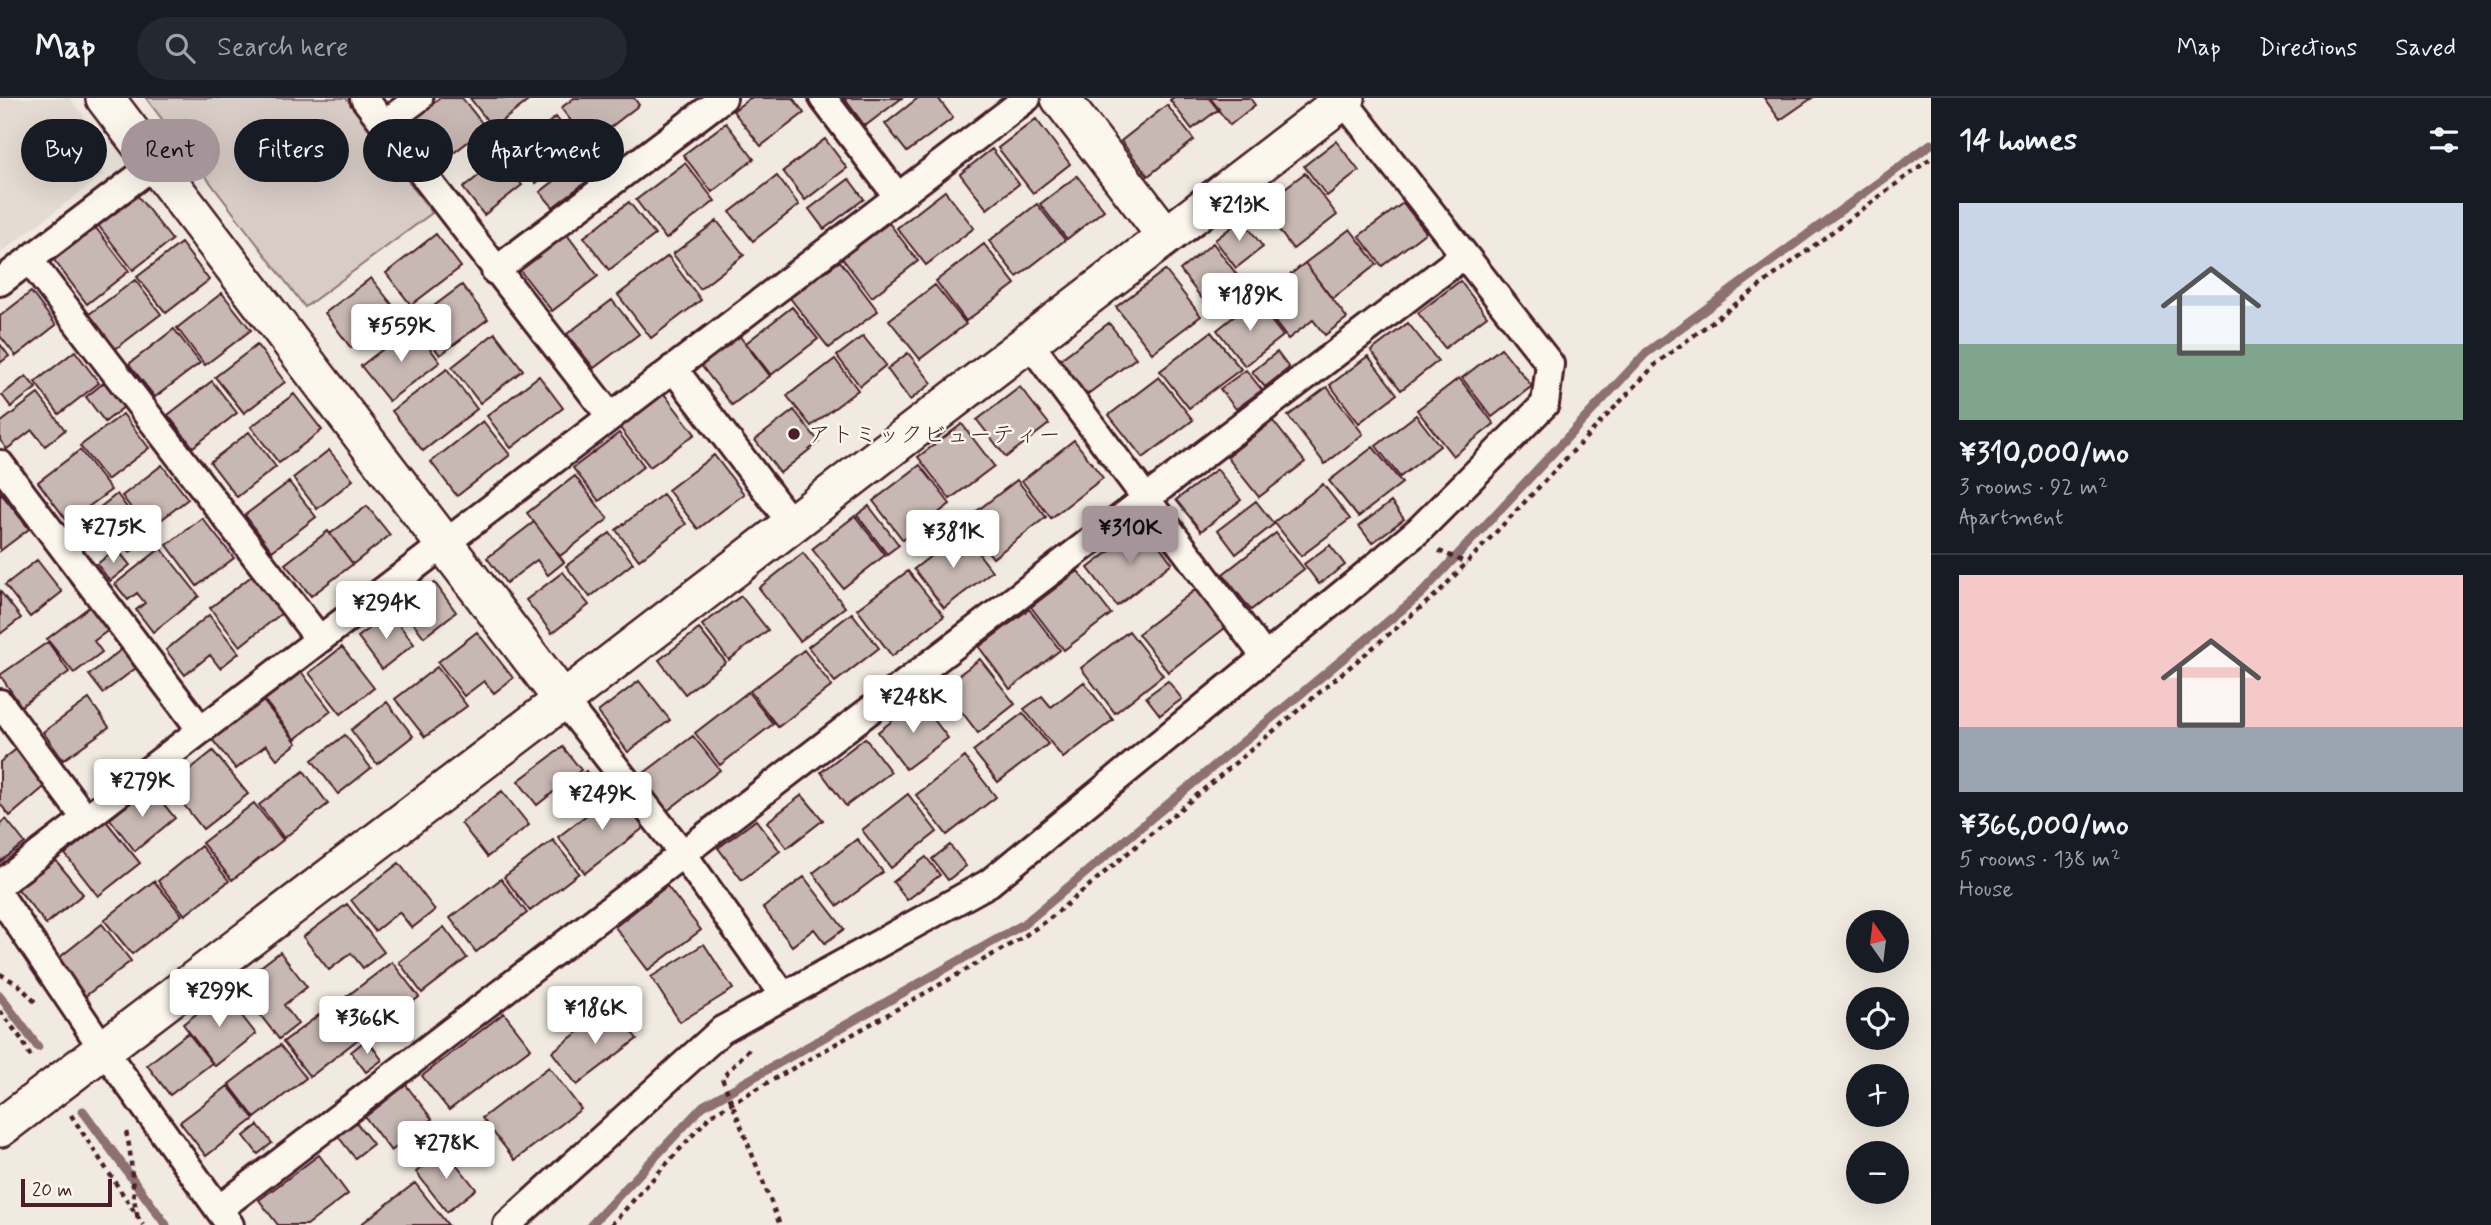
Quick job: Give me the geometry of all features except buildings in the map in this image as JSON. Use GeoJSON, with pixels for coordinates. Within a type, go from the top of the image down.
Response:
{"type":"FeatureCollection","features":[{"type":"Feature","properties":{"kind":"street"},"geometry":{"type":"LineString","coordinates":[[105,98],[121,119]]}},
{"type":"Feature","properties":{"kind":"street"},"geometry":{"type":"LineString","coordinates":[[363,98],[380,119]]}},
{"type":"Feature","properties":{"kind":"street"},"geometry":{"type":"LineString","coordinates":[[391,119],[419,98]]}},
{"type":"Feature","properties":{"kind":"street"},"geometry":{"type":"LineString","coordinates":[[495,271],[723,98]]}},
{"type":"Feature","properties":{"kind":"street"},"geometry":{"type":"LineString","coordinates":[[822,98],[898,197]]}},
{"type":"Feature","properties":{"kind":"street"},"geometry":{"type":"LineString","coordinates":[[0,884],[1027,98]]}},
{"type":"Feature","properties":{"kind":"street"},"geometry":{"type":"LineString","coordinates":[[1060,98],[1166,236]]}},
{"type":"Feature","properties":{"kind":"street"},"geometry":{"type":"LineString","coordinates":[[0,1128],[563,700],[1344,99],[1550,363],[1545,404],[1419,530],[989,883],[722,1030],[507,1225]]}},
{"type":"Feature","properties":{"kind":"street"},"geometry":{"type":"LineString","coordinates":[[0,282],[131,182]]}},
{"type":"Feature","properties":{"kind":"street"},"geometry":{"type":"LineString","coordinates":[[169,182],[683,854],[783,995]]}},
{"type":"Feature","properties":{"kind":"street"},"geometry":{"type":"LineString","coordinates":[[428,182],[610,416]]}},
{"type":"Feature","properties":{"kind":"street"},"geometry":{"type":"LineString","coordinates":[[0,897],[103,1049],[225,1217],[683,854],[1145,497],[1464,255]]}},
{"type":"Feature","properties":{"kind":"street"},"geometry":{"type":"LineString","coordinates":[[30,261],[319,639]]}},
{"type":"Feature","properties":{"kind":"street"},"geometry":{"type":"LineString","coordinates":[[1028,341],[1265,657]]}},
{"type":"Feature","properties":{"kind":"street"},"geometry":{"type":"LineString","coordinates":[[673,368],[792,524]]}},
{"type":"Feature","properties":{"kind":"street"},"geometry":{"type":"LineString","coordinates":[[0,464],[201,730]]}},
{"type":"Feature","properties":{"kind":"street"},"geometry":{"type":"LineString","coordinates":[[0,703],[85,818]]}},
{"type":"Feature","properties":{"kind":"path"},"geometry":{"type":"LineString","coordinates":[[611,1225],[711,1115],[731,1100],[1020,939],[1048,920],[1438,593],[1657,363],[1931,158]]}},
{"type":"Feature","properties":{"kind":"path"},"geometry":{"type":"LineString","coordinates":[[1446,554],[1467,563]]}},
{"type":"Feature","properties":{"kind":"path"},"geometry":{"type":"LineString","coordinates":[[0,1011],[23,1041],[31,1058]]}},
{"type":"Feature","properties":{"kind":"path"},"geometry":{"type":"LineString","coordinates":[[724,1083],[780,1225]]}},
{"type":"Feature","properties":{"kind":"path"},"geometry":{"type":"LineString","coordinates":[[69,1112],[143,1225]]}},
{"type":"Feature","properties":{"kind":"path"},"geometry":{"type":"LineString","coordinates":[[133,1170],[131,1185],[138,1218]]}},
{"type":"Feature","properties":{"kind":"shaded area"},"geometry":{"type":"Polygon","coordinates":[[[0,98],[70,98],[85,119],[21,119],[21,182],[94,182],[0,253],[0,98]]]}},
{"type":"Feature","properties":{"kind":"shaded area"},"geometry":{"type":"Polygon","coordinates":[[[146,98],[346,98],[363,121],[363,182],[409,182],[432,213],[305,307],[210,182],[220,182],[220,119],[162,119],[146,98]]]}},
{"type":"Feature","properties":{"kind":"waterway"},"geometry":{"type":"LineString","coordinates":[[591,1225],[703,1106],[1024,924],[1422,593],[1646,353],[1931,144]]}},
{"type":"Feature","properties":{"kind":"waterway"},"geometry":{"type":"LineString","coordinates":[[0,996],[38,1047]]}},
{"type":"Feature","properties":{"kind":"waterway"},"geometry":{"type":"LineString","coordinates":[[83,1111],[166,1225]]}},
{"type":"Feature","properties":{"kind":"place","name":"アトミックビューティー"},"geometry":{"type":"Point","coordinates":[794,434]}}]}
